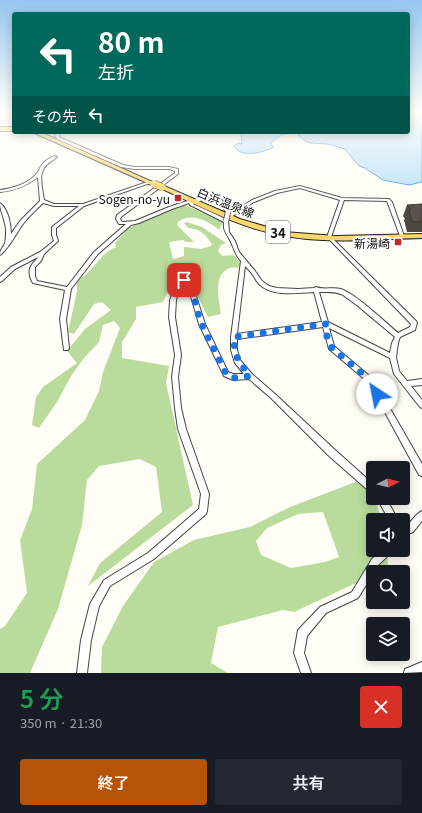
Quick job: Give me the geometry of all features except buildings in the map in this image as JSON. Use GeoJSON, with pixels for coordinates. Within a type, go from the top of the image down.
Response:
{"type":"FeatureCollection","features":[{"type":"Feature","properties":{"kind":"main road","name":"白浜温泉線"},"geometry":{"type":"LineString","coordinates":[[62,143],[228,216],[254,226],[283,234],[330,237],[422,236]]}},
{"type":"Feature","properties":{"kind":"street"},"geometry":{"type":"LineString","coordinates":[[68,143],[122,166],[135,168],[169,168],[177,170],[177,173],[172,178],[119,216],[118,221],[129,224]]}},
{"type":"Feature","properties":{"kind":"street"},"geometry":{"type":"LineString","coordinates":[[0,253],[4,250],[7,243],[22,222],[42,201],[40,173],[43,164],[55,157]]}},
{"type":"Feature","properties":{"kind":"street"},"geometry":{"type":"LineString","coordinates":[[0,191],[18,189],[40,173]]}},
{"type":"Feature","properties":{"kind":"street"},"geometry":{"type":"LineString","coordinates":[[42,201],[54,205],[83,205],[156,184]]}},
{"type":"Feature","properties":{"kind":"street"},"geometry":{"type":"LineString","coordinates":[[398,336],[351,298],[341,292],[284,290],[271,288],[261,282],[235,252],[234,244],[226,233],[225,228],[228,216],[253,201],[276,192],[300,187],[342,199],[388,200],[402,236]]}},
{"type":"Feature","properties":{"kind":"street"},"geometry":{"type":"LineString","coordinates":[[342,199],[330,237],[414,323],[413,328],[398,336],[395,343],[393,357],[396,372],[422,406]]}},
{"type":"Feature","properties":{"kind":"street"},"geometry":{"type":"LineString","coordinates":[[66,348],[63,319],[68,289],[96,254],[129,224],[192,201]]}},
{"type":"Feature","properties":{"kind":"street"},"geometry":{"type":"LineString","coordinates":[[0,204],[9,224],[7,243]]}},
{"type":"Feature","properties":{"kind":"street"},"geometry":{"type":"LineString","coordinates":[[0,280],[13,268],[42,253],[56,241],[54,228],[58,223],[83,205]]}},
{"type":"Feature","properties":{"kind":"street"},"geometry":{"type":"LineString","coordinates":[[42,253],[39,261],[33,268],[32,276],[35,282],[68,289]]}},
{"type":"Feature","properties":{"kind":"street"},"geometry":{"type":"LineString","coordinates":[[243,262],[234,337],[234,350],[237,361],[250,376],[331,452],[366,482]]}},
{"type":"Feature","properties":{"kind":"street"},"geometry":{"type":"LineString","coordinates":[[82,673],[86,640],[95,604],[107,584],[151,556],[203,511],[205,494],[182,428],[178,408],[175,376],[178,355],[172,317],[173,300],[179,283],[184,280],[195,297],[200,318],[226,374],[233,378],[250,376]]}},
{"type":"Feature","properties":{"kind":"street"},"geometry":{"type":"LineString","coordinates":[[316,290],[326,324],[327,337],[331,347],[371,381],[422,472]]}},
{"type":"Feature","properties":{"kind":"street"},"geometry":{"type":"LineString","coordinates":[[234,337],[326,324],[393,357]]}},
{"type":"Feature","properties":{"kind":"street"},"geometry":{"type":"LineString","coordinates":[[405,384],[422,382]]}},
{"type":"Feature","properties":{"kind":"street"},"geometry":{"type":"LineString","coordinates":[[410,529],[422,515]]}},
{"type":"Feature","properties":{"kind":"street"},"geometry":{"type":"LineString","coordinates":[[306,673],[299,653],[302,634],[323,610],[356,594],[375,562],[380,557]]}},
{"type":"Feature","properties":{"kind":"street"},"geometry":{"type":"LineString","coordinates":[[409,673],[422,667]]}},
{"type":"Feature","properties":{"kind":"green space"},"geometry":{"type":"Polygon","coordinates":[[[185,205],[223,222],[219,230],[210,223],[199,218],[188,218],[178,222],[177,225],[194,242],[186,242],[183,240],[169,242],[173,259],[184,256],[184,247],[201,249],[211,246],[212,244],[202,233],[188,228],[184,223],[187,222],[202,227],[226,243],[221,245],[218,251],[222,256],[233,255],[240,262],[239,267],[230,268],[224,271],[221,276],[218,295],[221,314],[208,317],[188,278],[172,283],[163,302],[136,307],[136,319],[122,342],[122,358],[169,366],[166,383],[193,505],[88,586],[100,563],[162,512],[156,467],[140,459],[99,466],[87,480],[82,525],[58,609],[30,673],[0,673],[0,629],[5,626],[27,593],[20,540],[32,509],[37,464],[85,420],[99,391],[103,372],[120,328],[114,321],[103,325],[99,342],[84,358],[71,376],[57,402],[39,428],[32,425],[36,397],[43,387],[77,363],[67,351],[85,329],[111,310],[102,302],[94,304],[74,334],[68,332],[77,291],[77,280],[83,277],[105,254],[116,247],[115,243],[128,228],[185,205]]]}},
{"type":"Feature","properties":{"kind":"green space"},"geometry":{"type":"Polygon","coordinates":[[[358,481],[366,488],[366,505],[377,505],[379,513],[366,513],[366,557],[387,557],[388,565],[366,565],[366,578],[294,612],[283,610],[218,627],[211,663],[228,673],[101,673],[102,647],[123,606],[154,562],[194,540],[250,527],[290,507],[358,481]],[[323,512],[298,514],[267,528],[256,541],[261,555],[291,568],[325,562],[339,557],[323,512]]]}},
{"type":"Feature","properties":{"kind":"water"},"geometry":{"type":"Polygon","coordinates":[[[237,143],[271,143],[274,147],[265,151],[247,153],[237,150],[234,146],[237,143]]]}},
{"type":"Feature","properties":{"kind":"water"},"geometry":{"type":"Polygon","coordinates":[[[317,143],[422,143],[422,182],[409,185],[383,180],[365,168],[359,166],[345,149],[328,144],[317,143]]]}},
{"type":"Feature","properties":{"kind":"place","name":"Sogen-no-yu"},"geometry":{"type":"Point","coordinates":[178,198]}},
{"type":"Feature","properties":{"kind":"place","name":"新湯崎"},"geometry":{"type":"Point","coordinates":[398,242]}},
{"type":"Feature","properties":{"kind":"route"},"geometry":{"type":"LineString","coordinates":[[184,280],[195,297],[200,318],[226,374],[233,378],[250,376],[237,361],[234,350],[234,337],[326,324],[327,337],[331,347],[371,381],[377,394]]}}]}
